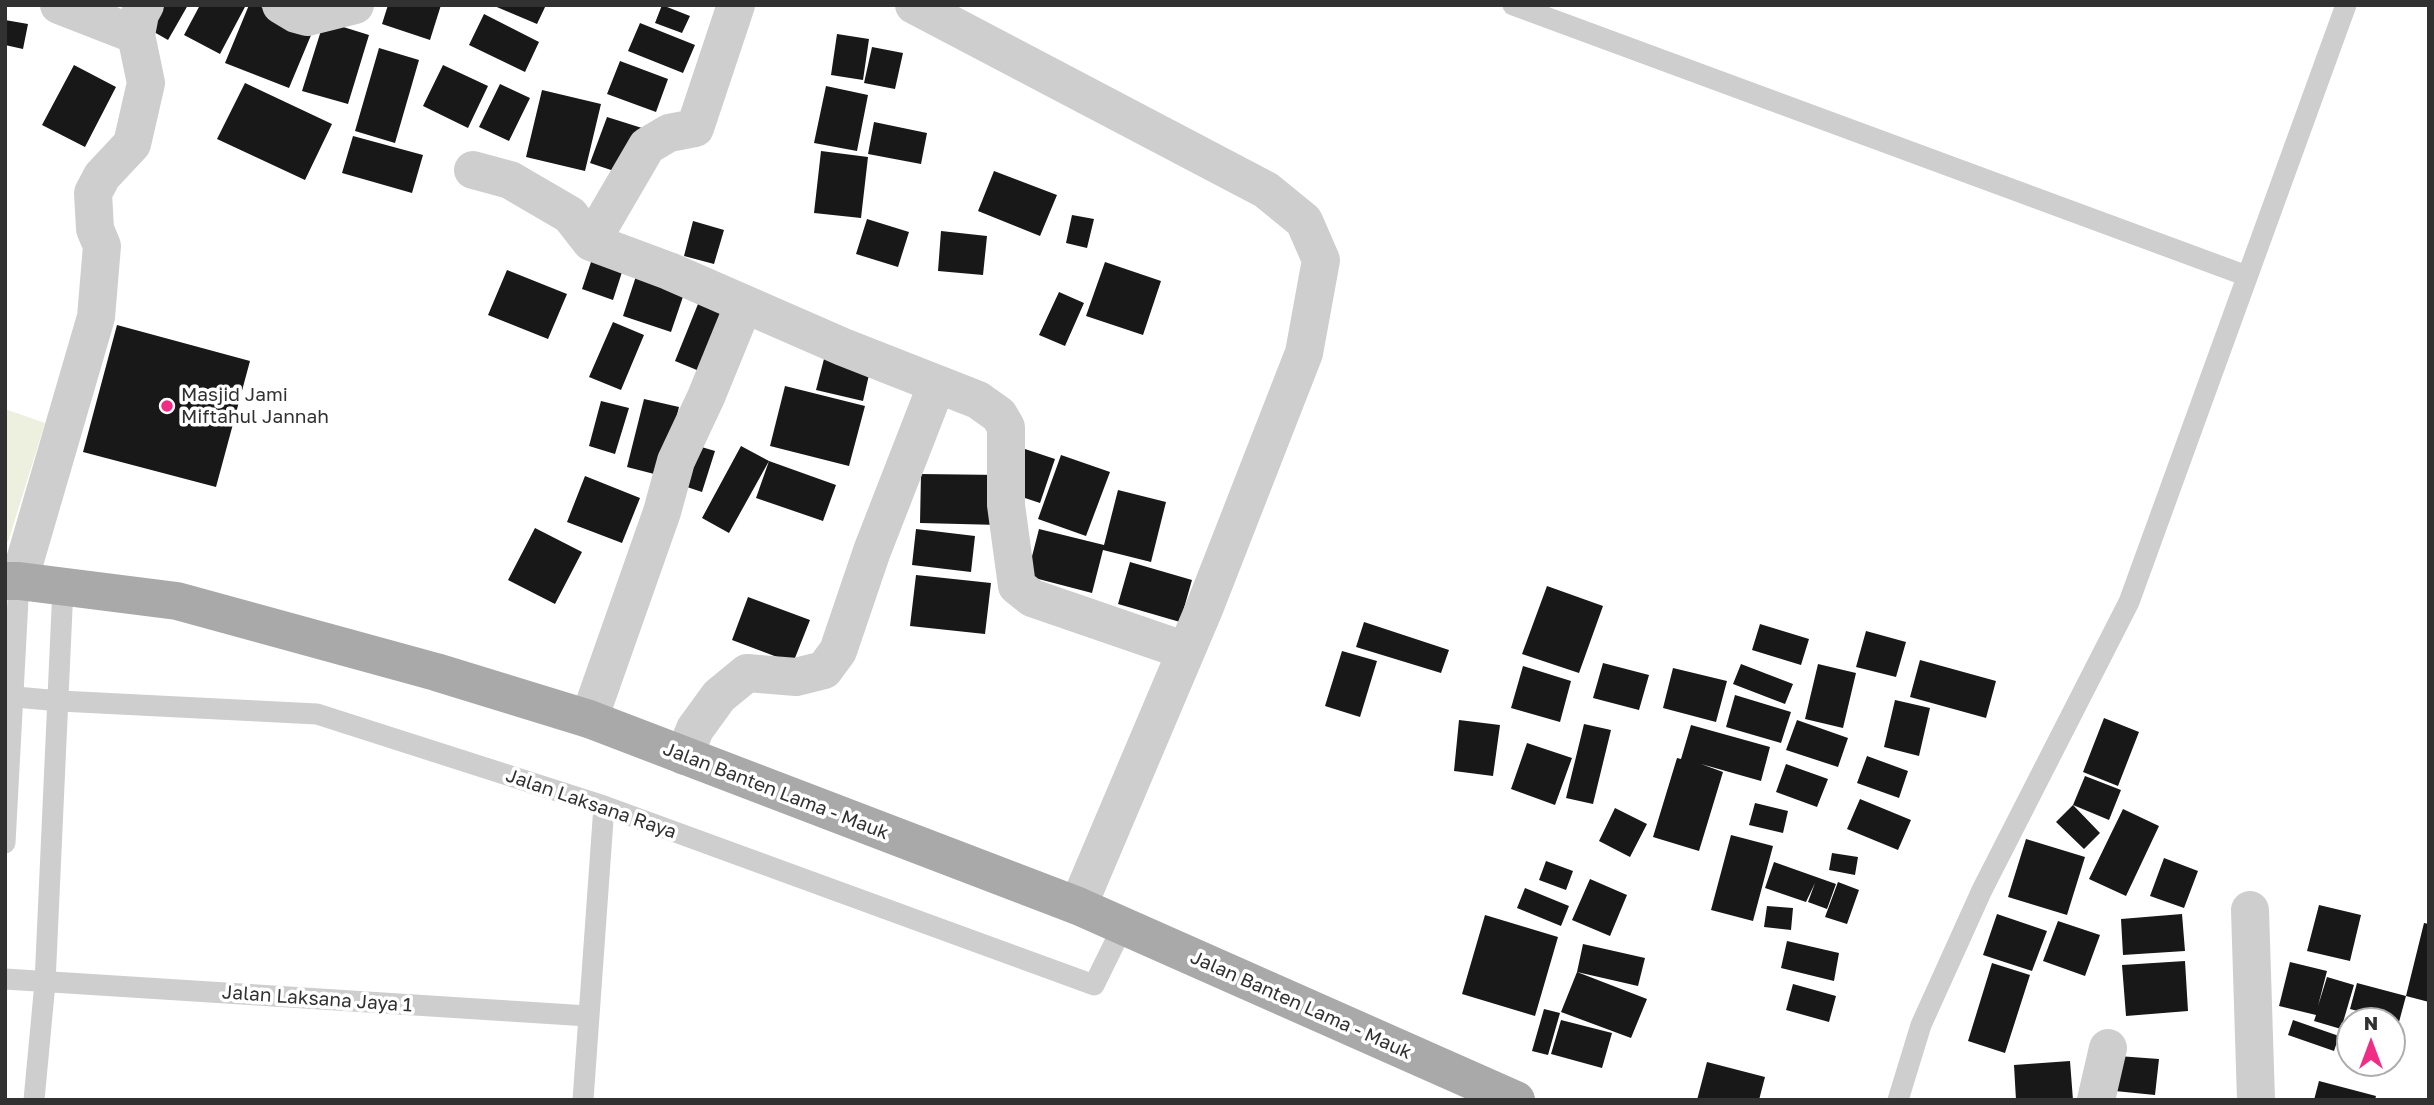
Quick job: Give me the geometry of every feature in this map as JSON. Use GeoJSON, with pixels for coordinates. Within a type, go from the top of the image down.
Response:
{"type":"FeatureCollection","features":[{"type":"Feature","properties":{"kind":"main road","name":"Jalan Banten Lama - Mauk"},"geometry":{"type":"LineString","coordinates":[[12,581],[177,601],[436,672],[589,719],[1078,906],[1516,1100]]}},
{"type":"Feature","properties":{"kind":"street"},"geometry":{"type":"LineString","coordinates":[[12,581],[96,317],[102,246],[95,229],[93,193],[102,176],[132,144],[146,83],[140,20],[59,5]]}},
{"type":"Feature","properties":{"kind":"street"},"geometry":{"type":"LineString","coordinates":[[281,5],[307,17],[355,5]]}},
{"type":"Feature","properties":{"kind":"street"},"geometry":{"type":"LineString","coordinates":[[591,242],[647,146],[669,133],[695,128],[736,5]]}},
{"type":"Feature","properties":{"kind":"street"},"geometry":{"type":"LineString","coordinates":[[914,5],[1266,190],[1304,221],[1321,260],[1304,353],[1186,652],[1078,906]]}},
{"type":"Feature","properties":{"kind":"street"},"geometry":{"type":"LineString","coordinates":[[473,170],[510,180],[570,215],[591,242],[669,271],[843,348],[978,400],[999,415],[1006,427],[1006,505],[1017,586],[1032,598],[1186,652]]}},
{"type":"Feature","properties":{"kind":"street"},"geometry":{"type":"LineString","coordinates":[[589,719],[662,512],[676,461],[744,304]]}},
{"type":"Feature","properties":{"kind":"street"},"geometry":{"type":"LineString","coordinates":[[684,756],[695,729],[719,696],[747,673],[796,677],[824,670],[838,651],[872,551],[937,384]]}},
{"type":"Feature","properties":{"kind":"street"},"geometry":{"type":"LineString","coordinates":[[2250,910],[2256,1100]]}},
{"type":"Feature","properties":{"kind":"street"},"geometry":{"type":"LineString","coordinates":[[2096,1100],[2108,1048]]}},
{"type":"Feature","properties":{"kind":"lane"},"geometry":{"type":"LineString","coordinates":[[1513,5],[2247,276]]}},
{"type":"Feature","properties":{"kind":"lane"},"geometry":{"type":"LineString","coordinates":[[1898,1100],[1921,1025],[1982,890],[2129,602],[2346,5]]}},
{"type":"Feature","properties":{"kind":"lane"},"geometry":{"type":"LineString","coordinates":[[5,843],[12,581]]}},
{"type":"Feature","properties":{"kind":"lane"},"geometry":{"type":"LineString","coordinates":[[34,1100],[45,983],[60,701],[63,587]]}},
{"type":"Feature","properties":{"kind":"lane","name":"Jalan Laksana Raya"},"geometry":{"type":"LineString","coordinates":[[9,696],[317,714],[604,806],[1094,985],[1123,926]]}},
{"type":"Feature","properties":{"kind":"lane"},"geometry":{"type":"LineString","coordinates":[[583,1100],[604,806]]}},
{"type":"Feature","properties":{"kind":"lane","name":"Jalan Laksana Jaya 1"},"geometry":{"type":"LineString","coordinates":[[5,979],[588,1016]]}},
{"type":"Feature","properties":{"kind":"green space"},"geometry":{"type":"Polygon","coordinates":[[[5,409],[45,423],[8,542],[5,542],[5,409]]]}},
{"type":"Feature","properties":{"kind":"building"},"geometry":{"type":"Polygon","coordinates":[[[151,5],[188,5],[168,40],[140,24],[151,5]]]}},
{"type":"Feature","properties":{"kind":"building"},"geometry":{"type":"Polygon","coordinates":[[[200,5],[246,5],[220,54],[184,35],[200,5]]]}},
{"type":"Feature","properties":{"kind":"building"},"geometry":{"type":"Polygon","coordinates":[[[249,5],[256,5],[314,28],[289,88],[225,63],[249,5]]]}},
{"type":"Feature","properties":{"kind":"building"},"geometry":{"type":"Polygon","coordinates":[[[388,5],[441,5],[430,40],[382,24],[388,5]]]}},
{"type":"Feature","properties":{"kind":"building"},"geometry":{"type":"Polygon","coordinates":[[[492,5],[546,5],[537,24],[492,5]]]}},
{"type":"Feature","properties":{"kind":"building"},"geometry":{"type":"Polygon","coordinates":[[[662,5],[690,16],[682,33],[655,23],[662,5]]]}},
{"type":"Feature","properties":{"kind":"building"},"geometry":{"type":"Polygon","coordinates":[[[484,14],[539,42],[525,72],[469,45],[484,14]]]}},
{"type":"Feature","properties":{"kind":"building"},"geometry":{"type":"Polygon","coordinates":[[[5,20],[28,24],[23,49],[5,45],[5,20]]]}},
{"type":"Feature","properties":{"kind":"building"},"geometry":{"type":"Polygon","coordinates":[[[324,21],[369,35],[348,104],[302,91],[324,21]]]}},
{"type":"Feature","properties":{"kind":"building"},"geometry":{"type":"Polygon","coordinates":[[[640,23],[695,45],[683,73],[628,51],[640,23]]]}},
{"type":"Feature","properties":{"kind":"building"},"geometry":{"type":"Polygon","coordinates":[[[837,34],[869,39],[863,80],[831,75],[837,34]]]}},
{"type":"Feature","properties":{"kind":"building"},"geometry":{"type":"Polygon","coordinates":[[[872,47],[903,53],[895,89],[864,83],[872,47]]]}},
{"type":"Feature","properties":{"kind":"building"},"geometry":{"type":"Polygon","coordinates":[[[379,48],[419,60],[395,143],[355,131],[379,48]]]}},
{"type":"Feature","properties":{"kind":"building"},"geometry":{"type":"Polygon","coordinates":[[[620,61],[668,79],[656,112],[607,94],[620,61]]]}},
{"type":"Feature","properties":{"kind":"building"},"geometry":{"type":"Polygon","coordinates":[[[74,65],[116,87],[85,147],[42,125],[74,65]]]}},
{"type":"Feature","properties":{"kind":"building"},"geometry":{"type":"Polygon","coordinates":[[[443,65],[488,86],[468,128],[423,106],[443,65]]]}},
{"type":"Feature","properties":{"kind":"building"},"geometry":{"type":"Polygon","coordinates":[[[245,83],[332,124],[305,180],[217,139],[245,83]]]}},
{"type":"Feature","properties":{"kind":"building"},"geometry":{"type":"Polygon","coordinates":[[[500,84],[530,98],[509,141],[479,127],[500,84]]]}},
{"type":"Feature","properties":{"kind":"building"},"geometry":{"type":"Polygon","coordinates":[[[826,86],[868,95],[857,151],[814,143],[826,86]]]}},
{"type":"Feature","properties":{"kind":"building"},"geometry":{"type":"Polygon","coordinates":[[[542,90],[601,104],[585,171],[526,157],[542,90]]]}},
{"type":"Feature","properties":{"kind":"building"},"geometry":{"type":"Polygon","coordinates":[[[607,117],[642,128],[626,175],[590,163],[607,117]]]}},
{"type":"Feature","properties":{"kind":"building"},"geometry":{"type":"Polygon","coordinates":[[[874,122],[927,133],[921,164],[868,154],[874,122]]]}},
{"type":"Feature","properties":{"kind":"building"},"geometry":{"type":"Polygon","coordinates":[[[353,136],[423,155],[412,193],[342,173],[353,136]]]}},
{"type":"Feature","properties":{"kind":"building"},"geometry":{"type":"Polygon","coordinates":[[[821,151],[868,157],[861,218],[814,213],[821,151]]]}},
{"type":"Feature","properties":{"kind":"building"},"geometry":{"type":"Polygon","coordinates":[[[994,171],[1057,195],[1040,236],[978,211],[994,171]]]}},
{"type":"Feature","properties":{"kind":"building"},"geometry":{"type":"Polygon","coordinates":[[[1072,215],[1094,219],[1087,248],[1066,243],[1072,215]]]}},
{"type":"Feature","properties":{"kind":"building"},"geometry":{"type":"Polygon","coordinates":[[[867,219],[909,232],[898,267],[856,254],[867,219]]]}},
{"type":"Feature","properties":{"kind":"building"},"geometry":{"type":"Polygon","coordinates":[[[693,221],[724,230],[714,264],[684,256],[693,221]]]}},
{"type":"Feature","properties":{"kind":"building"},"geometry":{"type":"Polygon","coordinates":[[[941,231],[987,236],[983,275],[938,271],[941,231]]]}},
{"type":"Feature","properties":{"kind":"building"},"geometry":{"type":"Polygon","coordinates":[[[592,259],[623,269],[613,300],[582,289],[592,259]]]}},
{"type":"Feature","properties":{"kind":"building"},"geometry":{"type":"Polygon","coordinates":[[[1105,262],[1161,281],[1143,335],[1086,316],[1105,262]]]}},
{"type":"Feature","properties":{"kind":"building"},"geometry":{"type":"Polygon","coordinates":[[[639,267],[688,282],[671,332],[623,316],[639,267]]]}},
{"type":"Feature","properties":{"kind":"building"},"geometry":{"type":"Polygon","coordinates":[[[507,270],[567,294],[548,339],[488,315],[507,270]]]}},
{"type":"Feature","properties":{"kind":"building"},"geometry":{"type":"Polygon","coordinates":[[[1059,292],[1084,303],[1065,346],[1039,335],[1059,292]]]}},
{"type":"Feature","properties":{"kind":"building"},"geometry":{"type":"Polygon","coordinates":[[[700,299],[734,313],[709,375],[675,361],[700,299]]]}},
{"type":"Feature","properties":{"kind":"building"},"geometry":{"type":"Polygon","coordinates":[[[613,322],[644,335],[621,390],[589,377],[613,322]]]}},
{"type":"Feature","properties":{"kind":"building","name":"Masjid Jami Miftahul Jannah"},"geometry":{"type":"Polygon","coordinates":[[[117,325],[250,361],[216,487],[83,452],[117,325]]]}},
{"type":"Feature","properties":{"kind":"building"},"geometry":{"type":"Polygon","coordinates":[[[825,355],[871,366],[863,401],[816,390],[825,355]]]}},
{"type":"Feature","properties":{"kind":"building"},"geometry":{"type":"Polygon","coordinates":[[[785,386],[865,406],[849,466],[770,446],[785,386]]]}},
{"type":"Feature","properties":{"kind":"building"},"geometry":{"type":"Polygon","coordinates":[[[644,399],[679,407],[662,476],[627,467],[644,399]]]}},
{"type":"Feature","properties":{"kind":"building"},"geometry":{"type":"Polygon","coordinates":[[[601,401],[629,408],[615,454],[589,446],[601,401]]]}},
{"type":"Feature","properties":{"kind":"building"},"geometry":{"type":"Polygon","coordinates":[[[688,443],[715,451],[702,492],[675,483],[688,443]]]}},
{"type":"Feature","properties":{"kind":"building"},"geometry":{"type":"Polygon","coordinates":[[[741,446],[769,461],[729,533],[702,518],[741,446]]]}},
{"type":"Feature","properties":{"kind":"building"},"geometry":{"type":"Polygon","coordinates":[[[1022,448],[1055,459],[1040,503],[1007,492],[1022,448]]]}},
{"type":"Feature","properties":{"kind":"building"},"geometry":{"type":"Polygon","coordinates":[[[1061,455],[1110,472],[1086,536],[1038,519],[1061,455]]]}},
{"type":"Feature","properties":{"kind":"building"},"geometry":{"type":"Polygon","coordinates":[[[769,461],[836,485],[823,521],[756,498],[769,461]]]}},
{"type":"Feature","properties":{"kind":"building"},"geometry":{"type":"Polygon","coordinates":[[[921,474],[1001,475],[1000,525],[920,523],[921,474]]]}},
{"type":"Feature","properties":{"kind":"building"},"geometry":{"type":"Polygon","coordinates":[[[585,476],[640,498],[622,543],[567,522],[585,476]]]}},
{"type":"Feature","properties":{"kind":"building"},"geometry":{"type":"Polygon","coordinates":[[[1118,490],[1166,502],[1151,562],[1103,550],[1092,593],[1027,576],[1039,529],[1104,545],[1118,490]]]}},
{"type":"Feature","properties":{"kind":"building"},"geometry":{"type":"Polygon","coordinates":[[[535,528],[582,552],[555,604],[508,580],[535,528]]]}},
{"type":"Feature","properties":{"kind":"building"},"geometry":{"type":"Polygon","coordinates":[[[916,529],[975,536],[971,572],[912,565],[916,529]]]}},
{"type":"Feature","properties":{"kind":"building"},"geometry":{"type":"Polygon","coordinates":[[[1130,562],[1192,580],[1180,622],[1118,604],[1130,562]]]}},
{"type":"Feature","properties":{"kind":"building"},"geometry":{"type":"Polygon","coordinates":[[[916,575],[991,583],[985,634],[910,626],[916,575]]]}},
{"type":"Feature","properties":{"kind":"building"},"geometry":{"type":"Polygon","coordinates":[[[1547,586],[1603,606],[1579,673],[1522,654],[1547,586]]]}},
{"type":"Feature","properties":{"kind":"building"},"geometry":{"type":"Polygon","coordinates":[[[748,597],[810,620],[793,663],[732,640],[748,597]]]}},
{"type":"Feature","properties":{"kind":"building"},"geometry":{"type":"Polygon","coordinates":[[[1364,622],[1449,650],[1441,673],[1356,647],[1364,622]]]}},
{"type":"Feature","properties":{"kind":"building"},"geometry":{"type":"Polygon","coordinates":[[[1760,624],[1809,639],[1801,665],[1752,650],[1760,624]]]}},
{"type":"Feature","properties":{"kind":"building"},"geometry":{"type":"Polygon","coordinates":[[[1866,631],[1906,642],[1896,677],[1856,667],[1866,631]]]}},
{"type":"Feature","properties":{"kind":"building"},"geometry":{"type":"Polygon","coordinates":[[[1342,651],[1377,661],[1360,717],[1325,706],[1342,651]]]}},
{"type":"Feature","properties":{"kind":"building"},"geometry":{"type":"Polygon","coordinates":[[[1920,660],[1996,681],[1986,718],[1910,697],[1920,660]]]}},
{"type":"Feature","properties":{"kind":"building"},"geometry":{"type":"Polygon","coordinates":[[[1603,663],[1649,675],[1639,710],[1593,698],[1603,663]]]}},
{"type":"Feature","properties":{"kind":"building"},"geometry":{"type":"Polygon","coordinates":[[[1741,664],[1793,684],[1785,704],[1733,684],[1741,664]]]}},
{"type":"Feature","properties":{"kind":"building"},"geometry":{"type":"Polygon","coordinates":[[[1818,664],[1856,673],[1843,728],[1805,719],[1818,664]]]}},
{"type":"Feature","properties":{"kind":"building"},"geometry":{"type":"Polygon","coordinates":[[[1523,666],[1571,681],[1560,722],[1511,708],[1523,666]]]}},
{"type":"Feature","properties":{"kind":"building"},"geometry":{"type":"Polygon","coordinates":[[[1673,668],[1727,681],[1716,722],[1663,708],[1673,668]]]}},
{"type":"Feature","properties":{"kind":"building"},"geometry":{"type":"Polygon","coordinates":[[[1735,695],[1791,712],[1781,743],[1726,727],[1735,695]]]}},
{"type":"Feature","properties":{"kind":"building"},"geometry":{"type":"Polygon","coordinates":[[[1895,700],[1930,708],[1919,756],[1884,747],[1895,700]]]}},
{"type":"Feature","properties":{"kind":"building"},"geometry":{"type":"Polygon","coordinates":[[[2104,718],[2139,732],[2118,786],[2083,772],[2104,718]]]}},
{"type":"Feature","properties":{"kind":"building"},"geometry":{"type":"Polygon","coordinates":[[[1459,720],[1500,725],[1493,776],[1454,771],[1459,720]]]}},
{"type":"Feature","properties":{"kind":"building"},"geometry":{"type":"Polygon","coordinates":[[[1797,720],[1848,738],[1838,767],[1786,750],[1797,720]]]}},
{"type":"Feature","properties":{"kind":"building"},"geometry":{"type":"Polygon","coordinates":[[[1584,724],[1611,730],[1593,804],[1566,798],[1584,724]]]}},
{"type":"Feature","properties":{"kind":"building"},"geometry":{"type":"Polygon","coordinates":[[[1691,725],[1770,747],[1761,781],[1701,764],[1723,772],[1699,851],[1653,837],[1677,758],[1681,759],[1691,725]]]}},
{"type":"Feature","properties":{"kind":"building"},"geometry":{"type":"Polygon","coordinates":[[[1527,743],[1572,758],[1555,805],[1511,789],[1527,743]]]}},
{"type":"Feature","properties":{"kind":"building"},"geometry":{"type":"Polygon","coordinates":[[[1867,756],[1908,771],[1899,798],[1857,783],[1867,756]]]}},
{"type":"Feature","properties":{"kind":"building"},"geometry":{"type":"Polygon","coordinates":[[[1786,764],[1828,779],[1817,807],[1776,792],[1786,764]]]}},
{"type":"Feature","properties":{"kind":"building"},"geometry":{"type":"Polygon","coordinates":[[[2085,776],[2121,790],[2109,820],[2073,805],[2085,776]]]}},
{"type":"Feature","properties":{"kind":"building"},"geometry":{"type":"Polygon","coordinates":[[[1860,799],[1911,820],[1898,850],[1847,829],[1860,799]]]}},
{"type":"Feature","properties":{"kind":"building"},"geometry":{"type":"Polygon","coordinates":[[[1755,803],[1788,811],[1783,833],[1749,825],[1755,803]]]}},
{"type":"Feature","properties":{"kind":"building"},"geometry":{"type":"Polygon","coordinates":[[[2073,805],[2100,833],[2084,849],[2056,822],[2073,805]]]}},
{"type":"Feature","properties":{"kind":"building"},"geometry":{"type":"Polygon","coordinates":[[[1615,808],[1647,824],[1630,857],[1599,841],[1615,808]]]}},
{"type":"Feature","properties":{"kind":"building"},"geometry":{"type":"Polygon","coordinates":[[[2123,809],[2159,826],[2126,896],[2089,879],[2123,809]]]}},
{"type":"Feature","properties":{"kind":"building"},"geometry":{"type":"Polygon","coordinates":[[[1731,835],[1773,846],[1753,921],[1711,910],[1731,835]]]}},
{"type":"Feature","properties":{"kind":"building"},"geometry":{"type":"Polygon","coordinates":[[[2026,839],[2085,857],[2067,915],[2008,897],[2026,839]]]}},
{"type":"Feature","properties":{"kind":"building"},"geometry":{"type":"Polygon","coordinates":[[[1832,853],[1858,857],[1855,875],[1829,870],[1832,853]]]}},
{"type":"Feature","properties":{"kind":"building"},"geometry":{"type":"Polygon","coordinates":[[[2164,858],[2198,871],[2184,908],[2150,896],[2164,858]]]}},
{"type":"Feature","properties":{"kind":"building"},"geometry":{"type":"Polygon","coordinates":[[[1546,861],[1573,871],[1566,890],[1539,880],[1546,861]]]}},
{"type":"Feature","properties":{"kind":"building"},"geometry":{"type":"Polygon","coordinates":[[[1774,862],[1836,884],[1827,909],[1808,902],[1815,883],[1806,902],[1765,888],[1774,862]]]}},
{"type":"Feature","properties":{"kind":"building"},"geometry":{"type":"Polygon","coordinates":[[[1590,879],[1627,895],[1610,936],[1572,920],[1590,879]]]}},
{"type":"Feature","properties":{"kind":"building"},"geometry":{"type":"Polygon","coordinates":[[[1838,882],[1859,890],[1847,924],[1825,917],[1838,882]]]}},
{"type":"Feature","properties":{"kind":"building"},"geometry":{"type":"Polygon","coordinates":[[[1525,888],[1569,906],[1561,926],[1517,908],[1525,888]]]}},
{"type":"Feature","properties":{"kind":"building"},"geometry":{"type":"Polygon","coordinates":[[[2319,905],[2361,915],[2350,961],[2307,951],[2319,905]]]}},
{"type":"Feature","properties":{"kind":"building"},"geometry":{"type":"Polygon","coordinates":[[[1767,906],[1793,908],[1791,930],[1764,927],[1767,906]]]}},
{"type":"Feature","properties":{"kind":"building"},"geometry":{"type":"Polygon","coordinates":[[[1997,914],[2047,931],[2032,971],[1983,955],[1997,914]]]}},
{"type":"Feature","properties":{"kind":"building"},"geometry":{"type":"Polygon","coordinates":[[[2182,914],[2185,951],[2123,955],[2121,919],[2182,914]]]}},
{"type":"Feature","properties":{"kind":"building"},"geometry":{"type":"Polygon","coordinates":[[[1485,915],[1558,937],[1535,1016],[1462,994],[1485,915]]]}},
{"type":"Feature","properties":{"kind":"building"},"geometry":{"type":"Polygon","coordinates":[[[2058,921],[2100,935],[2085,976],[2043,961],[2058,921]]]}},
{"type":"Feature","properties":{"kind":"building"},"geometry":{"type":"Polygon","coordinates":[[[2424,923],[2429,924],[2429,1002],[2406,996],[2424,923]]]}},
{"type":"Feature","properties":{"kind":"building"},"geometry":{"type":"Polygon","coordinates":[[[1787,941],[1839,953],[1834,981],[1781,968],[1787,941]]]}},
{"type":"Feature","properties":{"kind":"building"},"geometry":{"type":"Polygon","coordinates":[[[1583,944],[1645,958],[1638,986],[1577,972],[1583,944]]]}},
{"type":"Feature","properties":{"kind":"building"},"geometry":{"type":"Polygon","coordinates":[[[2185,961],[2188,1011],[2126,1016],[2122,965],[2185,961]]]}},
{"type":"Feature","properties":{"kind":"building"},"geometry":{"type":"Polygon","coordinates":[[[2290,962],[2327,971],[2318,1006],[2327,977],[2354,985],[2348,1007],[2336,1007],[2336,1028],[2314,1021],[2316,1015],[2279,1006],[2290,962]]]}},
{"type":"Feature","properties":{"kind":"building"},"geometry":{"type":"Polygon","coordinates":[[[1992,963],[2030,975],[2005,1053],[1968,1041],[1992,963]]]}},
{"type":"Feature","properties":{"kind":"building"},"geometry":{"type":"Polygon","coordinates":[[[1577,972],[1647,999],[1631,1038],[1561,1012],[1577,972]]]}},
{"type":"Feature","properties":{"kind":"building"},"geometry":{"type":"Polygon","coordinates":[[[2357,983],[2406,996],[2403,1007],[2351,1007],[2357,983]]]}},
{"type":"Feature","properties":{"kind":"building"},"geometry":{"type":"Polygon","coordinates":[[[1793,984],[1836,996],[1829,1022],[1786,1010],[1793,984]]]}},
{"type":"Feature","properties":{"kind":"building"},"geometry":{"type":"Polygon","coordinates":[[[1544,1009],[1560,1013],[1548,1055],[1532,1051],[1544,1009]]]}},
{"type":"Feature","properties":{"kind":"building"},"geometry":{"type":"Polygon","coordinates":[[[1561,1020],[1612,1033],[1602,1068],[1551,1054],[1561,1020]]]}},
{"type":"Feature","properties":{"kind":"building"},"geometry":{"type":"Polygon","coordinates":[[[2293,1020],[2336,1035],[2336,1045],[2334,1051],[2288,1035],[2293,1020]]]}},
{"type":"Feature","properties":{"kind":"building"},"geometry":{"type":"Polygon","coordinates":[[[2118,1056],[2159,1059],[2155,1095],[2115,1091],[2118,1056]]]}},
{"type":"Feature","properties":{"kind":"building"},"geometry":{"type":"Polygon","coordinates":[[[2070,1061],[2073,1100],[2016,1100],[2014,1065],[2070,1061]]]}},
{"type":"Feature","properties":{"kind":"building"},"geometry":{"type":"Polygon","coordinates":[[[1707,1062],[1765,1077],[1759,1100],[1697,1100],[1707,1062]]]}},
{"type":"Feature","properties":{"kind":"building"},"geometry":{"type":"Polygon","coordinates":[[[2319,1081],[2376,1096],[2375,1100],[2314,1100],[2319,1081]]]}},
{"type":"Feature","properties":{"kind":"place","name":"Masjid Jami Miftahul Jannah"},"geometry":{"type":"Point","coordinates":[167,406]}}]}
